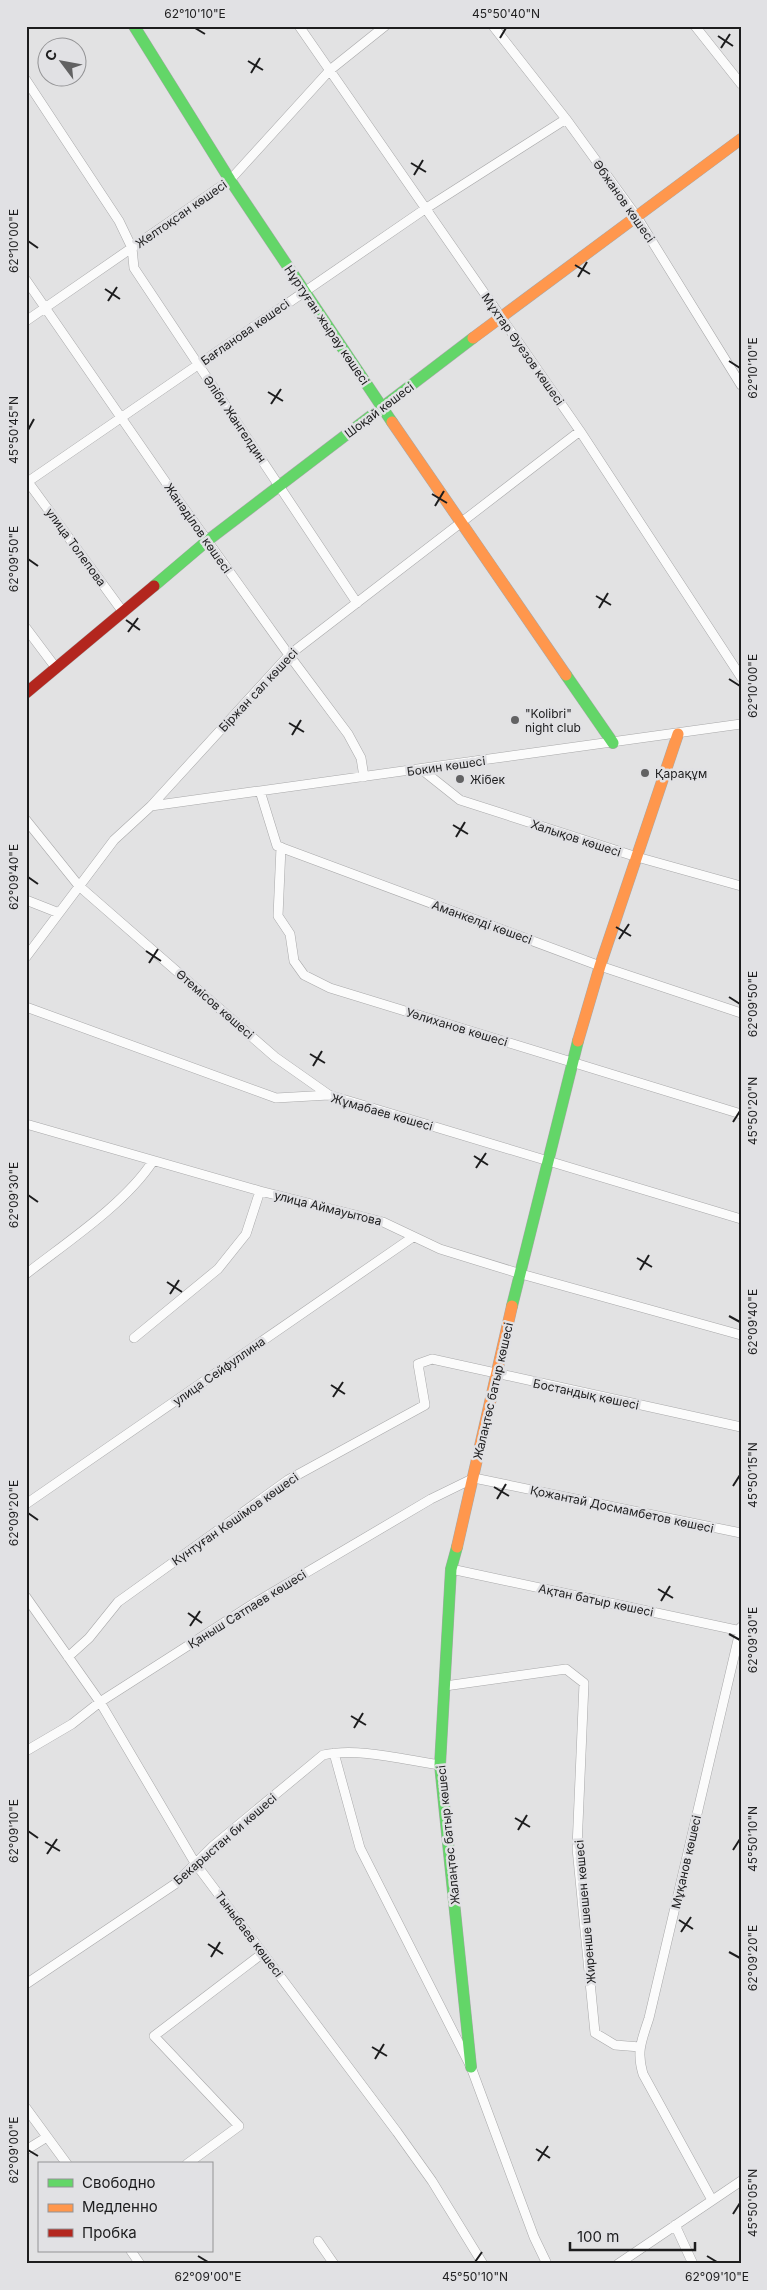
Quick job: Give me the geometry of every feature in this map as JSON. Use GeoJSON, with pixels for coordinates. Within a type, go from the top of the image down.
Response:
{"type":"FeatureCollection","features":[{"type":"Feature","properties":{"kind":"street","name":"Нұртуған жырау көшесі"},"geometry":{"type":"LineString","coordinates":[[134,26],[230,180],[382,407],[613,743]]}},
{"type":"Feature","properties":{"kind":"street","name":"Мұхтар Әуезов көшесі"},"geometry":{"type":"LineString","coordinates":[[299,26],[424,209],[580,431],[741,677]]}},
{"type":"Feature","properties":{"kind":"street","name":"Желтоқсан көшесі"},"geometry":{"type":"LineString","coordinates":[[26,321],[230,180],[330,70],[385,26]]}},
{"type":"Feature","properties":{"kind":"street","name":"Әбжанов көшесі"},"geometry":{"type":"LineString","coordinates":[[493,26],[566,118],[637,217],[741,385]]}},
{"type":"Feature","properties":{"kind":"street"},"geometry":{"type":"LineString","coordinates":[[695,26],[741,84]]}},
{"type":"Feature","properties":{"kind":"street","name":"Әліби Жангелдин"},"geometry":{"type":"LineString","coordinates":[[26,80],[119,221],[132,248],[134,268],[357,603]]}},
{"type":"Feature","properties":{"kind":"street","name":"Бағланова көшесі"},"geometry":{"type":"LineString","coordinates":[[27,482],[304,290],[424,209],[566,118]]}},
{"type":"Feature","properties":{"kind":"street","name":"Шоқай көшесі"},"geometry":{"type":"LineString","coordinates":[[26,693],[207,541],[500,316],[741,139]]}},
{"type":"Feature","properties":{"kind":"street","name":"Жанәділов көшесі"},"geometry":{"type":"LineString","coordinates":[[26,280],[207,541],[348,734],[360,758],[364,777]]}},
{"type":"Feature","properties":{"kind":"street","name":"Біржан сал көшесі"},"geometry":{"type":"LineString","coordinates":[[26,957],[114,840],[151,806],[289,655],[580,431]]}},
{"type":"Feature","properties":{"kind":"street","name":"улица Толепова"},"geometry":{"type":"LineString","coordinates":[[27,482],[124,612]]}},
{"type":"Feature","properties":{"kind":"street"},"geometry":{"type":"LineString","coordinates":[[26,628],[56,668]]}},
{"type":"Feature","properties":{"kind":"street","name":"Бокин көшесі"},"geometry":{"type":"LineString","coordinates":[[151,806],[741,724]]}},
{"type":"Feature","properties":{"kind":"street","name":"Жалаңтөс батыр көшесі"},"geometry":{"type":"LineString","coordinates":[[471,2067],[440,1765],[451,1569],[474,1478],[495,1374],[572,1062],[600,966],[678,734]]}},
{"type":"Feature","properties":{"kind":"street","name":"Халықов көшесі"},"geometry":{"type":"LineString","coordinates":[[421,769],[460,800],[637,857],[741,886]]}},
{"type":"Feature","properties":{"kind":"street"},"geometry":{"type":"LineString","coordinates":[[260,791],[277,846],[281,847]]}},
{"type":"Feature","properties":{"kind":"street","name":"Өтемісов көшесі"},"geometry":{"type":"LineString","coordinates":[[26,820],[79,886],[275,1057],[329,1095]]}},
{"type":"Feature","properties":{"kind":"street","name":"Аманкелді көшесі"},"geometry":{"type":"LineString","coordinates":[[281,847],[600,966],[741,1013]]}},
{"type":"Feature","properties":{"kind":"street","name":"Уәлиханов көшесі"},"geometry":{"type":"LineString","coordinates":[[281,847],[278,916],[290,934],[294,962],[304,976],[330,988],[741,1114]]}},
{"type":"Feature","properties":{"kind":"street"},"geometry":{"type":"LineString","coordinates":[[26,900],[59,913]]}},
{"type":"Feature","properties":{"kind":"street","name":"Жұмабаев көшесі"},"geometry":{"type":"LineString","coordinates":[[26,1007],[276,1098],[329,1095],[741,1219]]}},
{"type":"Feature","properties":{"kind":"street","name":"улица Аймауытова"},"geometry":{"type":"LineString","coordinates":[[26,1124],[260,1191],[383,1222],[440,1249],[521,1274],[741,1335]]}},
{"type":"Feature","properties":{"kind":"street"},"geometry":{"type":"LineString","coordinates":[[26,1274],[126,1194],[143,1176],[152,1161]]}},
{"type":"Feature","properties":{"kind":"street"},"geometry":{"type":"LineString","coordinates":[[134,1338],[218,1269],[246,1234],[260,1191]]}},
{"type":"Feature","properties":{"kind":"street","name":"улица Сейфуллина"},"geometry":{"type":"LineString","coordinates":[[26,1504],[412,1237]]}},
{"type":"Feature","properties":{"kind":"street","name":"Бостандық көшесі"},"geometry":{"type":"LineString","coordinates":[[432,1360],[741,1427]]}},
{"type":"Feature","properties":{"kind":"street","name":"Күнтуған Көшімов көшесі"},"geometry":{"type":"LineString","coordinates":[[68,1657],[89,1638],[118,1602],[288,1480],[425,1405],[418,1364],[432,1360]]}},
{"type":"Feature","properties":{"kind":"street","name":"Қожантай Досмамбетов көшесі"},"geometry":{"type":"LineString","coordinates":[[474,1478],[741,1533]]}},
{"type":"Feature","properties":{"kind":"street","name":"Қаныш Сатпаев көшесі"},"geometry":{"type":"LineString","coordinates":[[26,1751],[72,1724],[100,1702],[253,1604],[431,1499],[474,1478]]}},
{"type":"Feature","properties":{"kind":"street","name":"Ақтан батыр көшесі"},"geometry":{"type":"LineString","coordinates":[[451,1569],[740,1630]]}},
{"type":"Feature","properties":{"kind":"street","name":"Тыныбаев көшесі"},"geometry":{"type":"LineString","coordinates":[[26,1597],[100,1702],[196,1863],[397,2132],[432,2181],[483,2264]]}},
{"type":"Feature","properties":{"kind":"street","name":"Мұқанов көшесі"},"geometry":{"type":"LineString","coordinates":[[712,2200],[643,2074],[639,2059],[640,2047],[649,2018],[740,1630]]}},
{"type":"Feature","properties":{"kind":"street","name":"Жиренше шешен көшесі"},"geometry":{"type":"LineString","coordinates":[[445,1686],[566,1669],[584,1683],[577,1848],[596,2032],[615,2045],[640,2047]]}},
{"type":"Feature","properties":{"kind":"street"},"geometry":{"type":"LineString","coordinates":[[334,1753],[377,1756],[440,1765]]}},
{"type":"Feature","properties":{"kind":"street","name":"Жалаңтөс батыр көшесі"},"geometry":{"type":"LineString","coordinates":[[334,1753],[360,1848],[471,2067],[534,2237],[546,2264]]}},
{"type":"Feature","properties":{"kind":"street","name":"Бекарыстан би көшесі"},"geometry":{"type":"LineString","coordinates":[[26,1984],[175,1884],[213,1846],[323,1755],[334,1753]]}},
{"type":"Feature","properties":{"kind":"street"},"geometry":{"type":"LineString","coordinates":[[190,2162],[239,2126],[154,2036],[263,1953]]}},
{"type":"Feature","properties":{"kind":"street"},"geometry":{"type":"LineString","coordinates":[[26,2108],[66,2162]]}},
{"type":"Feature","properties":{"kind":"street"},"geometry":{"type":"LineString","coordinates":[[26,2150],[47,2137]]}},
{"type":"Feature","properties":{"kind":"street"},"geometry":{"type":"LineString","coordinates":[[618,2264],[741,2181]]}},
{"type":"Feature","properties":{"kind":"street"},"geometry":{"type":"LineString","coordinates":[[675,2225],[693,2264]]}},
{"type":"Feature","properties":{"kind":"street"},"geometry":{"type":"LineString","coordinates":[[318,2241],[334,2264]]}},
{"type":"Feature","properties":{"kind":"street"},"geometry":{"type":"LineString","coordinates":[[132,2252],[140,2264]]}},
{"type":"Feature","properties":{"kind":"traffic: fast"},"geometry":{"type":"LineString","coordinates":[[134,26],[230,180],[392,422]]}},
{"type":"Feature","properties":{"kind":"traffic: fast"},"geometry":{"type":"LineString","coordinates":[[154,586],[207,541],[473,338]]}},
{"type":"Feature","properties":{"kind":"traffic: fast"},"geometry":{"type":"LineString","coordinates":[[566,675],[613,743]]}},
{"type":"Feature","properties":{"kind":"traffic: fast"},"geometry":{"type":"LineString","coordinates":[[512,1306],[578,1041]]}},
{"type":"Feature","properties":{"kind":"traffic: fast"},"geometry":{"type":"LineString","coordinates":[[457,1547],[451,1569],[440,1765],[471,2067]]}},
{"type":"Feature","properties":{"kind":"traffic: slow"},"geometry":{"type":"LineString","coordinates":[[473,338],[741,139]]}},
{"type":"Feature","properties":{"kind":"traffic: slow"},"geometry":{"type":"LineString","coordinates":[[392,422],[566,675]]}},
{"type":"Feature","properties":{"kind":"traffic: slow"},"geometry":{"type":"LineString","coordinates":[[578,1041],[600,966],[678,734]]}},
{"type":"Feature","properties":{"kind":"traffic: slow"},"geometry":{"type":"LineString","coordinates":[[457,1547],[512,1306]]}},
{"type":"Feature","properties":{"kind":"traffic: jam"},"geometry":{"type":"LineString","coordinates":[[26,693],[154,586]]}},
{"type":"Feature","properties":{"kind":"place","name":"\"Kolibri\" night club"},"geometry":{"type":"Point","coordinates":[515,720]}},
{"type":"Feature","properties":{"kind":"place","name":"Қарақұм"},"geometry":{"type":"Point","coordinates":[645,773]}},
{"type":"Feature","properties":{"kind":"place","name":"Жібек"},"geometry":{"type":"Point","coordinates":[460,779]}}]}
